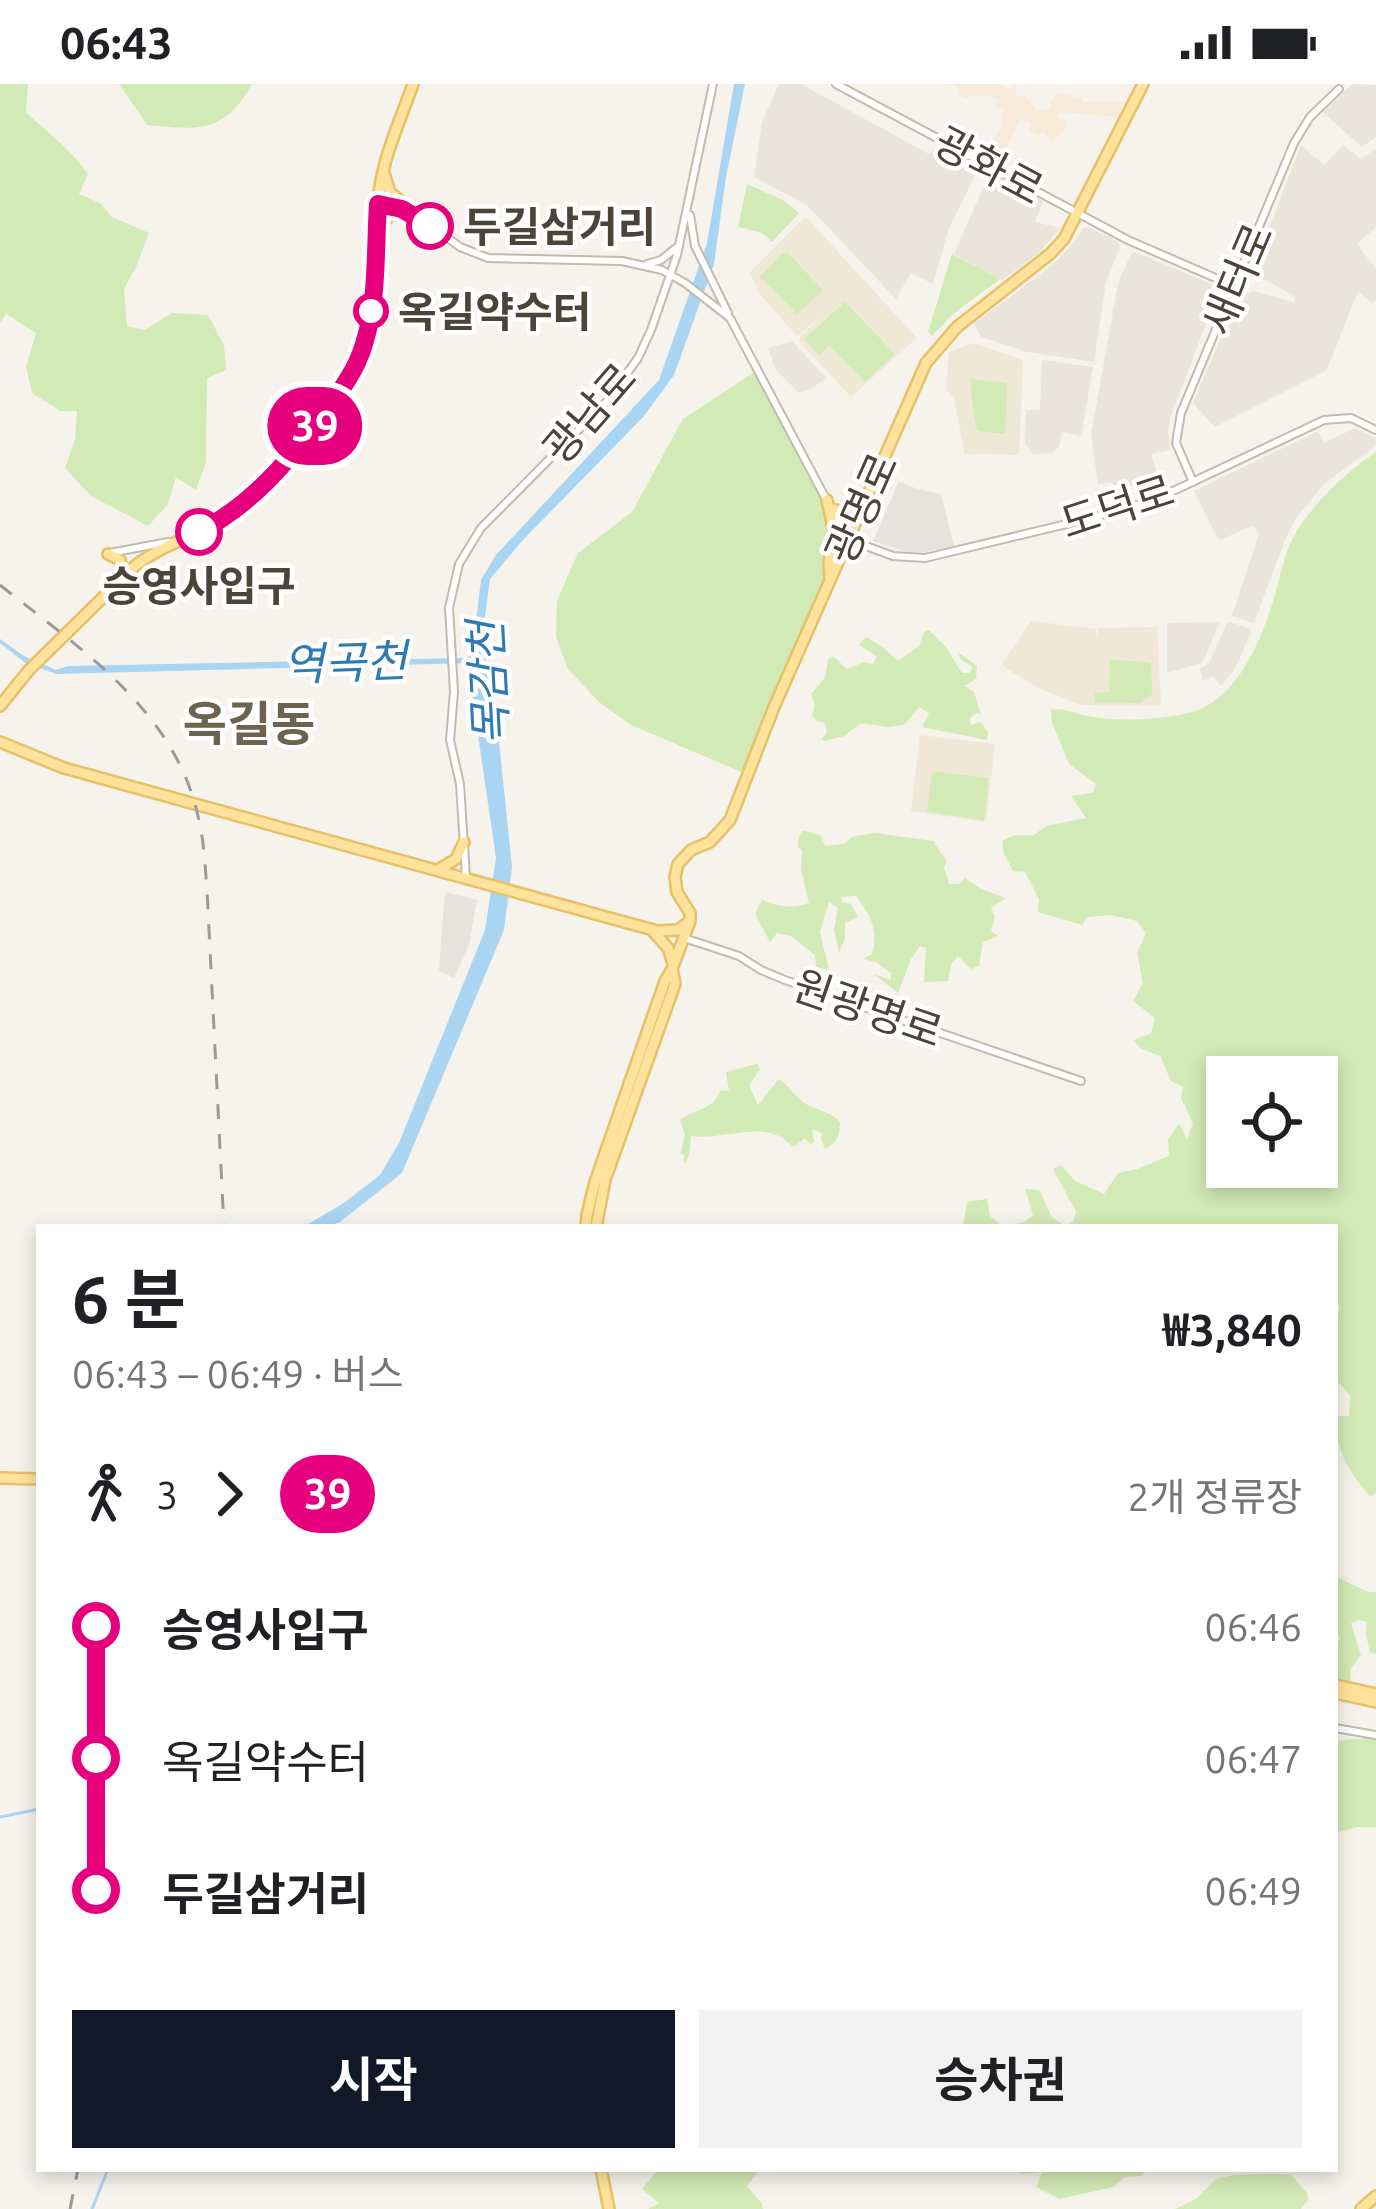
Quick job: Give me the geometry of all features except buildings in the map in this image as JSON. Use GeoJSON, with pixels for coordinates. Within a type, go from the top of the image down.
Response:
{"type":"FeatureCollection","features":[{"type":"Feature","properties":{"kind":"main road"},"geometry":{"type":"LineString","coordinates":[[0,706],[29,670],[118,582],[152,554],[231,514],[272,478],[353,372],[370,319],[383,171],[413,84]]}},
{"type":"Feature","properties":{"kind":"main road","name":"광명로"},"geometry":{"type":"LineString","coordinates":[[690,921],[677,892],[678,864],[691,850],[710,842],[730,820],[917,379],[957,327],[1064,238],[1143,84]]}},
{"type":"Feature","properties":{"kind":"main road"},"geometry":{"type":"LineString","coordinates":[[383,171],[394,197],[425,222]]}},
{"type":"Feature","properties":{"kind":"main road"},"geometry":{"type":"LineString","coordinates":[[376,234],[392,212],[410,212]]}},
{"type":"Feature","properties":{"kind":"main road"},"geometry":{"type":"LineString","coordinates":[[830,578],[834,532],[830,505],[852,513],[862,505]]}},
{"type":"Feature","properties":{"kind":"main road"},"geometry":{"type":"LineString","coordinates":[[108,554],[121,564],[118,582]]}},
{"type":"Feature","properties":{"kind":"main road","name":"원광명로"},"geometry":{"type":"LineString","coordinates":[[0,742],[64,768],[684,938]]}},
{"type":"Feature","properties":{"kind":"main road"},"geometry":{"type":"LineString","coordinates":[[435,868],[453,862],[464,842]]}},
{"type":"Feature","properties":{"kind":"main road"},"geometry":{"type":"LineString","coordinates":[[654,930],[678,930],[690,921]]}},
{"type":"Feature","properties":{"kind":"main road"},"geometry":{"type":"LineString","coordinates":[[590,1224],[586,1215],[596,1182],[664,981],[690,921]]}},
{"type":"Feature","properties":{"kind":"main road"},"geometry":{"type":"LineString","coordinates":[[654,930],[668,948],[673,967]]}},
{"type":"Feature","properties":{"kind":"main road"},"geometry":{"type":"LineString","coordinates":[[0,1478],[36,1479]]}},
{"type":"Feature","properties":{"kind":"main road"},"geometry":{"type":"LineString","coordinates":[[1338,1690],[1376,1698]]}},
{"type":"Feature","properties":{"kind":"main road"},"geometry":{"type":"LineString","coordinates":[[603,2172],[609,2209]]}},
{"type":"Feature","properties":{"kind":"main road"},"geometry":{"type":"LineString","coordinates":[[1361,2209],[1376,2196]]}},
{"type":"Feature","properties":{"kind":"street","name":"광남로"},"geometry":{"type":"LineString","coordinates":[[464,842],[460,784],[450,740],[450,600],[456,572],[481,528],[624,381],[647,339],[679,246],[713,84]]}},
{"type":"Feature","properties":{"kind":"street","name":"광화로"},"geometry":{"type":"LineString","coordinates":[[836,84],[1128,240],[1234,286]]}},
{"type":"Feature","properties":{"kind":"street","name":"새터로"},"geometry":{"type":"LineString","coordinates":[[1192,482],[1178,451],[1178,422],[1294,143],[1310,117],[1339,89]]}},
{"type":"Feature","properties":{"kind":"street"},"geometry":{"type":"LineString","coordinates":[[689,199],[693,242],[847,539]]}},
{"type":"Feature","properties":{"kind":"street"},"geometry":{"type":"LineString","coordinates":[[378,204],[410,212],[460,247],[488,258],[587,258],[670,273],[730,318]]}},
{"type":"Feature","properties":{"kind":"street"},"geometry":{"type":"LineString","coordinates":[[643,265],[657,262],[679,246]]}},
{"type":"Feature","properties":{"kind":"street"},"geometry":{"type":"LineString","coordinates":[[643,265],[660,279],[663,295]]}},
{"type":"Feature","properties":{"kind":"street","name":"도덕로"},"geometry":{"type":"LineString","coordinates":[[847,539],[903,558],[935,556],[1132,507],[1324,420],[1351,418],[1376,430]]}},
{"type":"Feature","properties":{"kind":"street"},"geometry":{"type":"LineString","coordinates":[[108,554],[183,539]]}},
{"type":"Feature","properties":{"kind":"street"},"geometry":{"type":"LineString","coordinates":[[464,842],[466,877]]}},
{"type":"Feature","properties":{"kind":"street","name":"원광명로"},"geometry":{"type":"LineString","coordinates":[[684,938],[739,956],[785,980],[1081,1081]]}},
{"type":"Feature","properties":{"kind":"street"},"geometry":{"type":"LineString","coordinates":[[1338,1729],[1376,1735]]}},
{"type":"Feature","properties":{"kind":"shaded area"},"geometry":{"type":"Polygon","coordinates":[[[779,84],[801,84],[929,154],[937,146],[975,166],[977,171],[949,228],[933,284],[911,273],[896,299],[807,205],[754,177],[762,122],[779,84]]]}},
{"type":"Feature","properties":{"kind":"shaded area"},"geometry":{"type":"Polygon","coordinates":[[[948,84],[1000,84],[1010,89],[1015,84],[1016,97],[1025,95],[1038,112],[1048,110],[1056,92],[1083,102],[1124,102],[1117,117],[1059,112],[1056,117],[1067,122],[1066,127],[1051,141],[1043,132],[1030,131],[1031,124],[1020,119],[1002,158],[989,146],[1003,116],[1003,109],[995,108],[997,99],[973,95],[965,99],[958,87],[948,84]]]}},
{"type":"Feature","properties":{"kind":"shaded area"},"geometry":{"type":"Polygon","coordinates":[[[1353,84],[1376,85],[1376,137],[1362,147],[1321,111],[1353,84]]]}},
{"type":"Feature","properties":{"kind":"shaded area"},"geometry":{"type":"Polygon","coordinates":[[[1301,145],[1324,165],[1343,145],[1361,159],[1376,148],[1376,227],[1357,244],[1376,269],[1376,300],[1371,303],[1358,291],[1327,370],[1215,427],[1193,403],[1239,296],[1253,291],[1294,302],[1295,296],[1252,273],[1301,145]]]}},
{"type":"Feature","properties":{"kind":"shaded area"},"geometry":{"type":"Polygon","coordinates":[[[990,172],[1043,201],[1035,222],[1060,228],[1042,250],[1002,281],[954,254],[990,172]]]}},
{"type":"Feature","properties":{"kind":"shaded area"},"geometry":{"type":"Polygon","coordinates":[[[804,218],[917,338],[851,397],[800,342],[824,314],[797,336],[759,293],[750,272],[804,218]]]}},
{"type":"Feature","properties":{"kind":"shaded area"},"geometry":{"type":"Polygon","coordinates":[[[1088,227],[1119,242],[1120,247],[1106,282],[1094,362],[1027,352],[981,337],[974,324],[1051,266],[1088,227]]]}},
{"type":"Feature","properties":{"kind":"shaded area"},"geometry":{"type":"Polygon","coordinates":[[[1135,252],[1216,286],[1218,292],[1170,419],[1170,450],[1151,454],[1158,476],[1120,490],[1110,482],[1098,485],[1091,435],[1118,283],[1135,252]]]}},
{"type":"Feature","properties":{"kind":"shaded area"},"geometry":{"type":"Polygon","coordinates":[[[792,341],[826,378],[799,393],[776,370],[768,348],[792,341]]]}},
{"type":"Feature","properties":{"kind":"shaded area"},"geometry":{"type":"Polygon","coordinates":[[[973,343],[1023,360],[1019,455],[965,454],[954,399],[946,389],[949,352],[973,343]]]}},
{"type":"Feature","properties":{"kind":"shaded area"},"geometry":{"type":"Polygon","coordinates":[[[1042,360],[1093,367],[1081,436],[1062,432],[1059,447],[1052,453],[1033,454],[1025,444],[1026,410],[1040,410],[1042,360]]]}},
{"type":"Feature","properties":{"kind":"shaded area"},"geometry":{"type":"Polygon","coordinates":[[[1355,428],[1376,438],[1376,446],[1325,483],[1296,518],[1254,623],[1232,616],[1259,534],[1254,525],[1217,538],[1194,491],[1318,431],[1324,443],[1355,428]]]}},
{"type":"Feature","properties":{"kind":"shaded area"},"geometry":{"type":"Polygon","coordinates":[[[899,481],[941,494],[954,546],[908,552],[873,541],[899,481]]]}},
{"type":"Feature","properties":{"kind":"shaded area"},"geometry":{"type":"Polygon","coordinates":[[[1031,621],[1096,629],[1096,639],[1098,628],[1157,627],[1161,703],[1081,705],[1036,687],[1004,667],[1031,621]]]}},
{"type":"Feature","properties":{"kind":"shaded area"},"geometry":{"type":"Polygon","coordinates":[[[1220,622],[1202,663],[1167,673],[1167,623],[1220,622]]]}},
{"type":"Feature","properties":{"kind":"shaded area"},"geometry":{"type":"Polygon","coordinates":[[[1230,622],[1251,633],[1221,686],[1213,676],[1203,681],[1200,669],[1209,663],[1230,622]]]}},
{"type":"Feature","properties":{"kind":"shaded area"},"geometry":{"type":"Polygon","coordinates":[[[920,735],[995,744],[986,822],[911,811],[920,735]]]}},
{"type":"Feature","properties":{"kind":"shaded area"},"geometry":{"type":"Polygon","coordinates":[[[445,892],[477,900],[469,945],[454,978],[439,970],[445,892]]]}},
{"type":"Feature","properties":{"kind":"green space"},"geometry":{"type":"Polygon","coordinates":[[[0,84],[28,84],[26,112],[88,174],[79,194],[100,203],[112,217],[149,233],[124,289],[127,326],[144,330],[172,313],[208,315],[224,345],[226,370],[207,378],[206,463],[196,490],[176,477],[168,504],[148,526],[91,496],[65,468],[75,440],[77,411],[60,411],[32,393],[26,367],[36,333],[6,314],[0,323],[0,84]]]}},
{"type":"Feature","properties":{"kind":"green space"},"geometry":{"type":"Polygon","coordinates":[[[119,84],[252,84],[219,121],[180,128],[147,125],[119,84]]]}},
{"type":"Feature","properties":{"kind":"green space"},"geometry":{"type":"Polygon","coordinates":[[[747,184],[799,213],[772,242],[762,233],[738,227],[747,184]]]}},
{"type":"Feature","properties":{"kind":"green space"},"geometry":{"type":"Polygon","coordinates":[[[787,252],[822,289],[797,314],[760,277],[787,252]]]}},
{"type":"Feature","properties":{"kind":"green space"},"geometry":{"type":"Polygon","coordinates":[[[952,254],[1000,279],[932,336],[928,332],[952,254]]]}},
{"type":"Feature","properties":{"kind":"green space"},"geometry":{"type":"Polygon","coordinates":[[[845,302],[895,354],[865,382],[829,346],[819,355],[804,339],[845,302]]]}},
{"type":"Feature","properties":{"kind":"green space"},"geometry":{"type":"Polygon","coordinates":[[[756,371],[837,529],[827,577],[746,774],[631,725],[599,702],[568,669],[556,637],[557,601],[578,553],[632,512],[683,419],[756,371]]]}},
{"type":"Feature","properties":{"kind":"green space"},"geometry":{"type":"Polygon","coordinates":[[[971,379],[1007,383],[1005,434],[977,431],[971,379]]]}},
{"type":"Feature","properties":{"kind":"green space"},"geometry":{"type":"Polygon","coordinates":[[[1376,452],[1376,1492],[1371,1497],[1345,1460],[1338,1439],[1338,1416],[1349,1416],[1350,1395],[1338,1384],[1338,1224],[1069,1224],[1076,1212],[1053,1169],[1061,1165],[1075,1181],[1104,1194],[1118,1173],[1169,1156],[1168,1139],[1179,1123],[1187,1139],[1193,1123],[1181,1098],[1183,1087],[1171,1081],[1160,1056],[1140,1048],[1134,1040],[1151,1033],[1155,1018],[1133,1001],[1143,983],[1137,953],[1146,933],[1137,921],[1110,915],[1087,917],[1082,925],[1038,912],[1039,899],[1025,872],[1013,871],[1002,841],[1086,818],[1071,796],[1093,793],[1096,784],[1069,764],[1051,710],[1151,719],[1206,706],[1235,681],[1256,647],[1293,538],[1319,502],[1376,452]]]}},
{"type":"Feature","properties":{"kind":"green space"},"geometry":{"type":"Polygon","coordinates":[[[929,630],[962,673],[970,673],[972,666],[959,653],[977,666],[976,679],[964,686],[974,692],[981,715],[970,718],[971,725],[981,722],[987,740],[922,727],[929,713],[919,707],[904,725],[861,723],[844,736],[821,739],[827,733],[825,723],[812,716],[811,694],[825,678],[828,659],[834,657],[847,669],[864,662],[873,664],[877,656],[859,645],[866,637],[898,661],[919,646],[929,630]]]}},
{"type":"Feature","properties":{"kind":"green space"},"geometry":{"type":"Polygon","coordinates":[[[1110,660],[1151,662],[1152,694],[1140,703],[1095,702],[1095,693],[1109,692],[1110,660]]]}},
{"type":"Feature","properties":{"kind":"green space"},"geometry":{"type":"Polygon","coordinates":[[[932,771],[989,778],[984,820],[927,812],[932,771]]]}},
{"type":"Feature","properties":{"kind":"green space"},"geometry":{"type":"Polygon","coordinates":[[[803,830],[821,836],[825,846],[875,833],[933,841],[947,862],[949,884],[960,884],[965,878],[1006,898],[991,908],[995,917],[991,931],[998,936],[983,942],[979,966],[971,969],[958,956],[948,981],[924,982],[926,948],[920,946],[898,993],[874,974],[891,980],[891,973],[863,959],[872,954],[874,930],[856,896],[841,897],[858,917],[845,923],[839,952],[834,930],[838,908],[829,902],[820,932],[829,970],[816,967],[815,955],[791,936],[777,933],[770,942],[755,914],[762,900],[786,906],[809,903],[798,847],[803,830]]]}},
{"type":"Feature","properties":{"kind":"green space"},"geometry":{"type":"Polygon","coordinates":[[[757,1064],[760,1069],[749,1086],[758,1105],[779,1079],[803,1102],[840,1122],[835,1141],[825,1149],[822,1133],[812,1129],[814,1142],[810,1145],[805,1138],[794,1147],[769,1133],[691,1136],[684,1164],[684,1154],[680,1155],[685,1135],[680,1120],[709,1105],[721,1090],[729,1091],[726,1072],[757,1064]]]}},
{"type":"Feature","properties":{"kind":"green space"},"geometry":{"type":"Polygon","coordinates":[[[1025,1189],[1039,1190],[1052,1217],[1062,1224],[1013,1224],[1033,1215],[1025,1189]]]}},
{"type":"Feature","properties":{"kind":"green space"},"geometry":{"type":"Polygon","coordinates":[[[987,1199],[990,1216],[1000,1224],[963,1224],[967,1202],[987,1199]]]}},
{"type":"Feature","properties":{"kind":"green space"},"geometry":{"type":"Polygon","coordinates":[[[1338,1577],[1376,1592],[1376,1654],[1370,1653],[1367,1622],[1351,1623],[1361,1655],[1350,1670],[1351,1682],[1338,1679],[1338,1577]]]}},
{"type":"Feature","properties":{"kind":"green space"},"geometry":{"type":"Polygon","coordinates":[[[1376,1737],[1376,1827],[1338,1832],[1338,1741],[1376,1737]]]}},
{"type":"Feature","properties":{"kind":"green space"},"geometry":{"type":"Polygon","coordinates":[[[656,2172],[758,2172],[747,2186],[763,2209],[648,2209],[659,2203],[642,2189],[656,2172]]]}},
{"type":"Feature","properties":{"kind":"green space"},"geometry":{"type":"Polygon","coordinates":[[[1042,2172],[1146,2172],[1124,2177],[1114,2187],[1059,2199],[1036,2187],[1042,2172]]]}},
{"type":"Feature","properties":{"kind":"green space"},"geometry":{"type":"Polygon","coordinates":[[[1291,2175],[1307,2193],[1301,2209],[1175,2209],[1196,2199],[1216,2179],[1291,2175]]]}},
{"type":"Feature","properties":{"kind":"water","name":"목감천"},"geometry":{"type":"Polygon","coordinates":[[[734,84],[745,84],[714,264],[674,375],[644,416],[490,579],[484,624],[512,867],[504,930],[402,1173],[340,1222],[308,1224],[380,1175],[399,1143],[485,930],[496,858],[471,663],[56,674],[24,662],[0,639],[56,670],[68,666],[467,658],[472,654],[481,580],[496,555],[659,380],[707,243],[734,84]]]}},
{"type":"Feature","properties":{"kind":"waterway"},"geometry":{"type":"LineString","coordinates":[[0,1817],[36,1810]]}},
{"type":"Feature","properties":{"kind":"waterway","name":"목감천"},"geometry":{"type":"LineString","coordinates":[[92,2209],[107,2172]]}},
{"type":"Feature","properties":{"kind":"railway"},"geometry":{"type":"LineString","coordinates":[[0,585],[120,684],[168,744],[186,778],[205,862],[224,1224]]}},
{"type":"Feature","properties":{"kind":"railway"},"geometry":{"type":"LineString","coordinates":[[70,2209],[77,2172]]}},
{"type":"Feature","properties":{"kind":"bus line","name":"39"},"geometry":{"type":"LineString","coordinates":[[199,532],[231,514],[272,478],[353,372],[370,319],[378,204],[402,209],[430,226]]}},
{"type":"Feature","properties":{"kind":"place","name":"두길삼거리"},"geometry":{"type":"Point","coordinates":[430,226]}},
{"type":"Feature","properties":{"kind":"place","name":"옥길약수터"},"geometry":{"type":"Point","coordinates":[371,311]}},
{"type":"Feature","properties":{"kind":"place","name":"승영사입구"},"geometry":{"type":"Point","coordinates":[199,532]}},
{"type":"Feature","properties":{"kind":"district","name":"옥길동"},"geometry":{"type":"Point","coordinates":[249,723]}},
{"type":"Feature","properties":{"kind":"water label","name":"역곡천"},"geometry":{"type":"Point","coordinates":[345,662]}}]}
